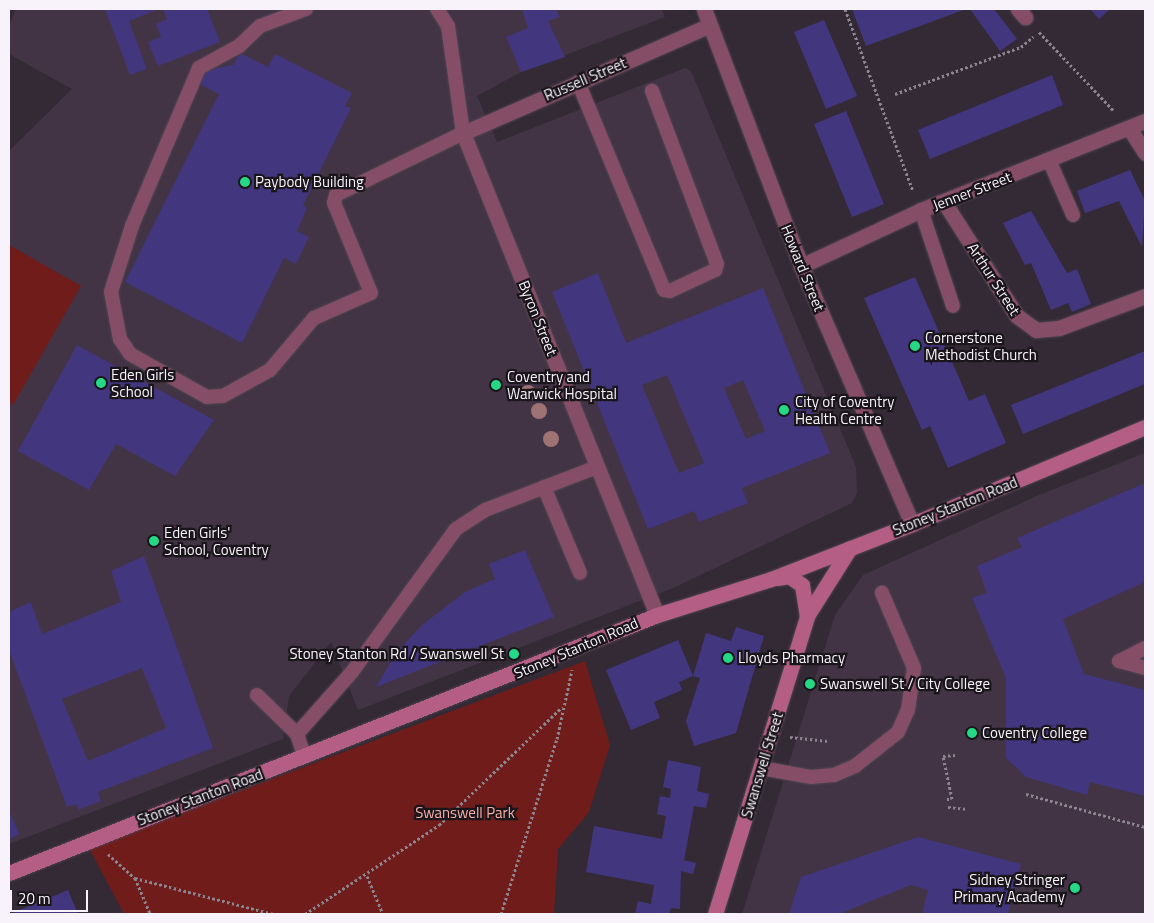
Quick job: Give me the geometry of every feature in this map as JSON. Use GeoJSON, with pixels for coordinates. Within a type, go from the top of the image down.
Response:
{"type":"FeatureCollection","features":[{"type":"Feature","properties":{"kind":"main road","name":"Stoney Stanton Road"},"geometry":{"type":"LineString","coordinates":[[9,873],[657,615],[771,579],[912,524],[1145,428]]}},
{"type":"Feature","properties":{"kind":"main road","name":"Swanswell Street"},"geometry":{"type":"LineString","coordinates":[[715,914],[772,735],[807,616],[850,548]]}},
{"type":"Feature","properties":{"kind":"main road","name":"Swanswell Street"},"geometry":{"type":"LineString","coordinates":[[771,579],[789,576],[802,585],[807,616]]}},
{"type":"Feature","properties":{"kind":"street","name":"Howard Street"},"geometry":{"type":"LineString","coordinates":[[704,9],[708,26],[801,266],[912,524]]}},
{"type":"Feature","properties":{"kind":"street","name":"Russell Street"},"geometry":{"type":"LineString","coordinates":[[463,132],[708,26]]}},
{"type":"Feature","properties":{"kind":"street","name":"Jenner Street"},"geometry":{"type":"LineString","coordinates":[[801,266],[921,210],[1145,121]]}},
{"type":"Feature","properties":{"kind":"street"},"geometry":{"type":"LineString","coordinates":[[1129,128],[1145,153]]}},
{"type":"Feature","properties":{"kind":"street","name":"Byron Street"},"geometry":{"type":"LineString","coordinates":[[463,132],[657,615]]}},
{"type":"Feature","properties":{"kind":"street","name":"Arthur Street"},"geometry":{"type":"LineString","coordinates":[[944,202],[1017,316],[1036,330],[1059,328],[1145,296]]}},
{"type":"Feature","properties":{"kind":"lane"},"geometry":{"type":"LineString","coordinates":[[306,9],[260,26],[239,46],[199,68],[132,226],[111,292],[120,339],[130,354],[207,397],[223,396],[270,370],[314,318],[371,293],[334,203],[336,194],[463,132],[448,26],[437,9]]}},
{"type":"Feature","properties":{"kind":"lane"},"geometry":{"type":"LineString","coordinates":[[578,82],[664,290],[670,291],[715,270],[694,205],[652,92]]}},
{"type":"Feature","properties":{"kind":"lane"},"geometry":{"type":"LineString","coordinates":[[1049,160],[1073,215]]}},
{"type":"Feature","properties":{"kind":"lane"},"geometry":{"type":"LineString","coordinates":[[921,210],[953,306]]}},
{"type":"Feature","properties":{"kind":"lane"},"geometry":{"type":"LineString","coordinates":[[297,734],[352,672],[456,530],[486,510],[597,467]]}},
{"type":"Feature","properties":{"kind":"lane"},"geometry":{"type":"LineString","coordinates":[[544,487],[580,573]]}},
{"type":"Feature","properties":{"kind":"lane"},"geometry":{"type":"LineString","coordinates":[[761,768],[811,777],[834,775],[855,766],[898,732],[908,710],[914,668],[882,593]]}},
{"type":"Feature","properties":{"kind":"lane"},"geometry":{"type":"LineString","coordinates":[[1145,648],[1119,661],[1145,668]]}},
{"type":"Feature","properties":{"kind":"lane"},"geometry":{"type":"LineString","coordinates":[[257,695],[297,734],[304,756]]}},
{"type":"Feature","properties":{"kind":"path"},"geometry":{"type":"LineString","coordinates":[[845,9],[921,210]]}},
{"type":"Feature","properties":{"kind":"path"},"geometry":{"type":"LineString","coordinates":[[1021,13],[1129,128]]}},
{"type":"Feature","properties":{"kind":"path"},"geometry":{"type":"LineString","coordinates":[[895,94],[1021,47],[1039,32]]}},
{"type":"Feature","properties":{"kind":"path"},"geometry":{"type":"LineString","coordinates":[[501,914],[562,707],[575,649]]}},
{"type":"Feature","properties":{"kind":"path"},"geometry":{"type":"LineString","coordinates":[[304,914],[367,876],[439,825],[562,707]]}},
{"type":"Feature","properties":{"kind":"path"},"geometry":{"type":"LineString","coordinates":[[772,735],[828,741]]}},
{"type":"Feature","properties":{"kind":"path"},"geometry":{"type":"LineString","coordinates":[[947,799],[952,799],[943,756],[955,755]]}},
{"type":"Feature","properties":{"kind":"path"},"geometry":{"type":"LineString","coordinates":[[1026,794],[1145,827]]}},
{"type":"Feature","properties":{"kind":"path"},"geometry":{"type":"LineString","coordinates":[[948,807],[966,810]]}},
{"type":"Feature","properties":{"kind":"path"},"geometry":{"type":"LineString","coordinates":[[99,836],[111,859],[135,878],[273,914]]}},
{"type":"Feature","properties":{"kind":"path"},"geometry":{"type":"LineString","coordinates":[[367,876],[383,914]]}},
{"type":"Feature","properties":{"kind":"path"},"geometry":{"type":"LineString","coordinates":[[135,878],[150,914]]}},
{"type":"Feature","properties":{"kind":"shaded area","name":"Coventry and Warwick Hospital"},"geometry":{"type":"Polygon","coordinates":[[[16,9],[662,9],[665,17],[521,72],[477,96],[497,142],[685,68],[691,71],[856,467],[857,493],[852,503],[673,588],[358,710],[331,642],[289,696],[283,739],[9,844],[9,151],[72,89],[9,54],[9,26],[16,9]]]}},
{"type":"Feature","properties":{"kind":"shaded area","name":"Coventry College"},"geometry":{"type":"Polygon","coordinates":[[[1145,453],[1145,914],[742,914],[835,615],[863,575],[1039,495],[1145,453]]]}},
{"type":"Feature","properties":{"kind":"green space"},"geometry":{"type":"Polygon","coordinates":[[[9,245],[81,286],[13,405],[9,403],[9,245]]]}},
{"type":"Feature","properties":{"kind":"green space","name":"Swanswell Park"},"geometry":{"type":"Polygon","coordinates":[[[585,661],[610,745],[589,812],[558,849],[554,914],[124,914],[89,848],[585,661]]]}},
{"type":"Feature","properties":{"kind":"building"},"geometry":{"type":"Polygon","coordinates":[[[105,9],[159,9],[129,21],[147,69],[130,75],[105,9]]]}},
{"type":"Feature","properties":{"kind":"building"},"geometry":{"type":"Polygon","coordinates":[[[163,9],[207,9],[220,42],[158,66],[148,42],[161,37],[156,24],[167,19],[163,9]]]}},
{"type":"Feature","properties":{"kind":"building"},"geometry":{"type":"Polygon","coordinates":[[[522,9],[556,9],[560,17],[548,21],[565,57],[521,72],[506,37],[528,28],[522,9]]]}},
{"type":"Feature","properties":{"kind":"building"},"geometry":{"type":"Polygon","coordinates":[[[852,9],[966,9],[866,46],[852,9]]]}},
{"type":"Feature","properties":{"kind":"building"},"geometry":{"type":"Polygon","coordinates":[[[970,9],[994,9],[1017,39],[1000,51],[970,9]]]}},
{"type":"Feature","properties":{"kind":"building"},"geometry":{"type":"Polygon","coordinates":[[[1090,9],[1110,9],[1099,19],[1090,9]]]}},
{"type":"Feature","properties":{"kind":"building"},"geometry":{"type":"Polygon","coordinates":[[[824,20],[857,96],[826,109],[794,32],[824,20]]]}},
{"type":"Feature","properties":{"kind":"building","name":"Paybody Building"},"geometry":{"type":"Polygon","coordinates":[[[240,53],[268,67],[275,54],[352,93],[345,106],[351,108],[303,205],[307,208],[297,231],[309,237],[296,264],[284,258],[242,343],[125,282],[219,94],[199,84],[207,70],[233,65],[240,53]]]}},
{"type":"Feature","properties":{"kind":"building"},"geometry":{"type":"Polygon","coordinates":[[[1052,75],[1063,105],[930,159],[918,130],[1052,75]]]}},
{"type":"Feature","properties":{"kind":"building"},"geometry":{"type":"Polygon","coordinates":[[[846,111],[884,204],[852,217],[814,124],[846,111]]]}},
{"type":"Feature","properties":{"kind":"building"},"geometry":{"type":"Polygon","coordinates":[[[1130,170],[1145,201],[1142,247],[1119,201],[1085,213],[1077,191],[1130,170]]]}},
{"type":"Feature","properties":{"kind":"building"},"geometry":{"type":"Polygon","coordinates":[[[1031,211],[1067,273],[1077,269],[1091,304],[1072,312],[1068,303],[1051,310],[1031,263],[1025,265],[1003,223],[1031,211]]]}},
{"type":"Feature","properties":{"kind":"building","name":"City of Coventry Health Centre"},"geometry":{"type":"Polygon","coordinates":[[[598,273],[626,343],[763,288],[830,453],[742,488],[748,503],[699,522],[694,511],[648,529],[552,292],[598,273]],[[667,375],[642,385],[679,473],[704,463],[667,375]],[[743,380],[724,388],[746,439],[765,431],[743,380]]]}},
{"type":"Feature","properties":{"kind":"building","name":"Cornerstone Methodist Church"},"geometry":{"type":"Polygon","coordinates":[[[915,277],[969,401],[985,394],[1006,443],[948,468],[930,426],[922,430],[864,298],[915,277]]]}},
{"type":"Feature","properties":{"kind":"building","name":"Eden Girls School"},"geometry":{"type":"Polygon","coordinates":[[[77,345],[214,420],[175,476],[116,444],[89,490],[18,451],[77,345]]]}},
{"type":"Feature","properties":{"kind":"building"},"geometry":{"type":"Polygon","coordinates":[[[1145,351],[1145,384],[1023,434],[1011,405],[1145,351]]]}},
{"type":"Feature","properties":{"kind":"building"},"geometry":{"type":"Polygon","coordinates":[[[1145,483],[1145,582],[1063,619],[1084,674],[1145,690],[1145,796],[1090,782],[1087,795],[1026,777],[1006,758],[1006,678],[972,598],[987,593],[977,566],[1022,547],[1017,538],[1145,483]]]}},
{"type":"Feature","properties":{"kind":"building"},"geometry":{"type":"Polygon","coordinates":[[[525,550],[554,617],[376,687],[396,653],[422,625],[465,592],[495,579],[489,564],[525,550]]]}},
{"type":"Feature","properties":{"kind":"building"},"geometry":{"type":"Polygon","coordinates":[[[144,556],[213,748],[98,792],[101,801],[78,810],[76,804],[67,807],[9,650],[9,612],[31,602],[42,634],[121,602],[111,571],[144,556]],[[142,668],[62,699],[88,761],[166,728],[142,668]]]}},
{"type":"Feature","properties":{"kind":"building"},"geometry":{"type":"Polygon","coordinates":[[[736,627],[764,636],[736,733],[694,746],[686,721],[700,678],[693,676],[706,633],[731,641],[736,627]]]}},
{"type":"Feature","properties":{"kind":"building"},"geometry":{"type":"Polygon","coordinates":[[[678,640],[693,676],[679,682],[682,690],[654,702],[660,718],[631,730],[606,670],[678,640]]]}},
{"type":"Feature","properties":{"kind":"building"},"geometry":{"type":"Polygon","coordinates":[[[668,760],[701,767],[697,791],[709,794],[706,808],[694,806],[684,860],[696,863],[693,874],[681,871],[680,909],[671,908],[669,914],[635,914],[638,901],[651,904],[654,885],[586,872],[594,826],[662,839],[666,816],[657,814],[660,796],[670,798],[671,789],[663,787],[668,760]]]}},
{"type":"Feature","properties":{"kind":"building"},"geometry":{"type":"Polygon","coordinates":[[[9,810],[19,834],[9,839],[9,810]]]}},
{"type":"Feature","properties":{"kind":"building"},"geometry":{"type":"Polygon","coordinates":[[[918,837],[1021,864],[1008,914],[922,914],[928,890],[911,885],[839,914],[789,914],[801,877],[918,837]]]}},
{"type":"Feature","properties":{"kind":"building"},"geometry":{"type":"Polygon","coordinates":[[[68,890],[78,914],[10,914],[68,890]]]}},
{"type":"Feature","properties":{"kind":"place","name":"Paybody Building"},"geometry":{"type":"Point","coordinates":[245,182]}},
{"type":"Feature","properties":{"kind":"place","name":"Cornerstone Methodist Church"},"geometry":{"type":"Point","coordinates":[915,346]}},
{"type":"Feature","properties":{"kind":"place","name":"Eden Girls School"},"geometry":{"type":"Point","coordinates":[101,383]}},
{"type":"Feature","properties":{"kind":"place","name":"Coventry and Warwick Hospital"},"geometry":{"type":"Point","coordinates":[496,385]}},
{"type":"Feature","properties":{"kind":"place","name":"City of Coventry Health Centre"},"geometry":{"type":"Point","coordinates":[784,410]}},
{"type":"Feature","properties":{"kind":"place","name":"Eden Girls' School, Coventry"},"geometry":{"type":"Point","coordinates":[154,541]}},
{"type":"Feature","properties":{"kind":"place","name":"Stoney Stanton Rd / Swanswell St"},"geometry":{"type":"Point","coordinates":[514,654]}},
{"type":"Feature","properties":{"kind":"place","name":"Lloyds Pharmacy"},"geometry":{"type":"Point","coordinates":[728,658]}},
{"type":"Feature","properties":{"kind":"place","name":"Swanswell St / City College"},"geometry":{"type":"Point","coordinates":[810,684]}},
{"type":"Feature","properties":{"kind":"place","name":"Coventry College"},"geometry":{"type":"Point","coordinates":[972,733]}},
{"type":"Feature","properties":{"kind":"place","name":"Sidney Stringer Primary Academy"},"geometry":{"type":"Point","coordinates":[1075,888]}}]}
